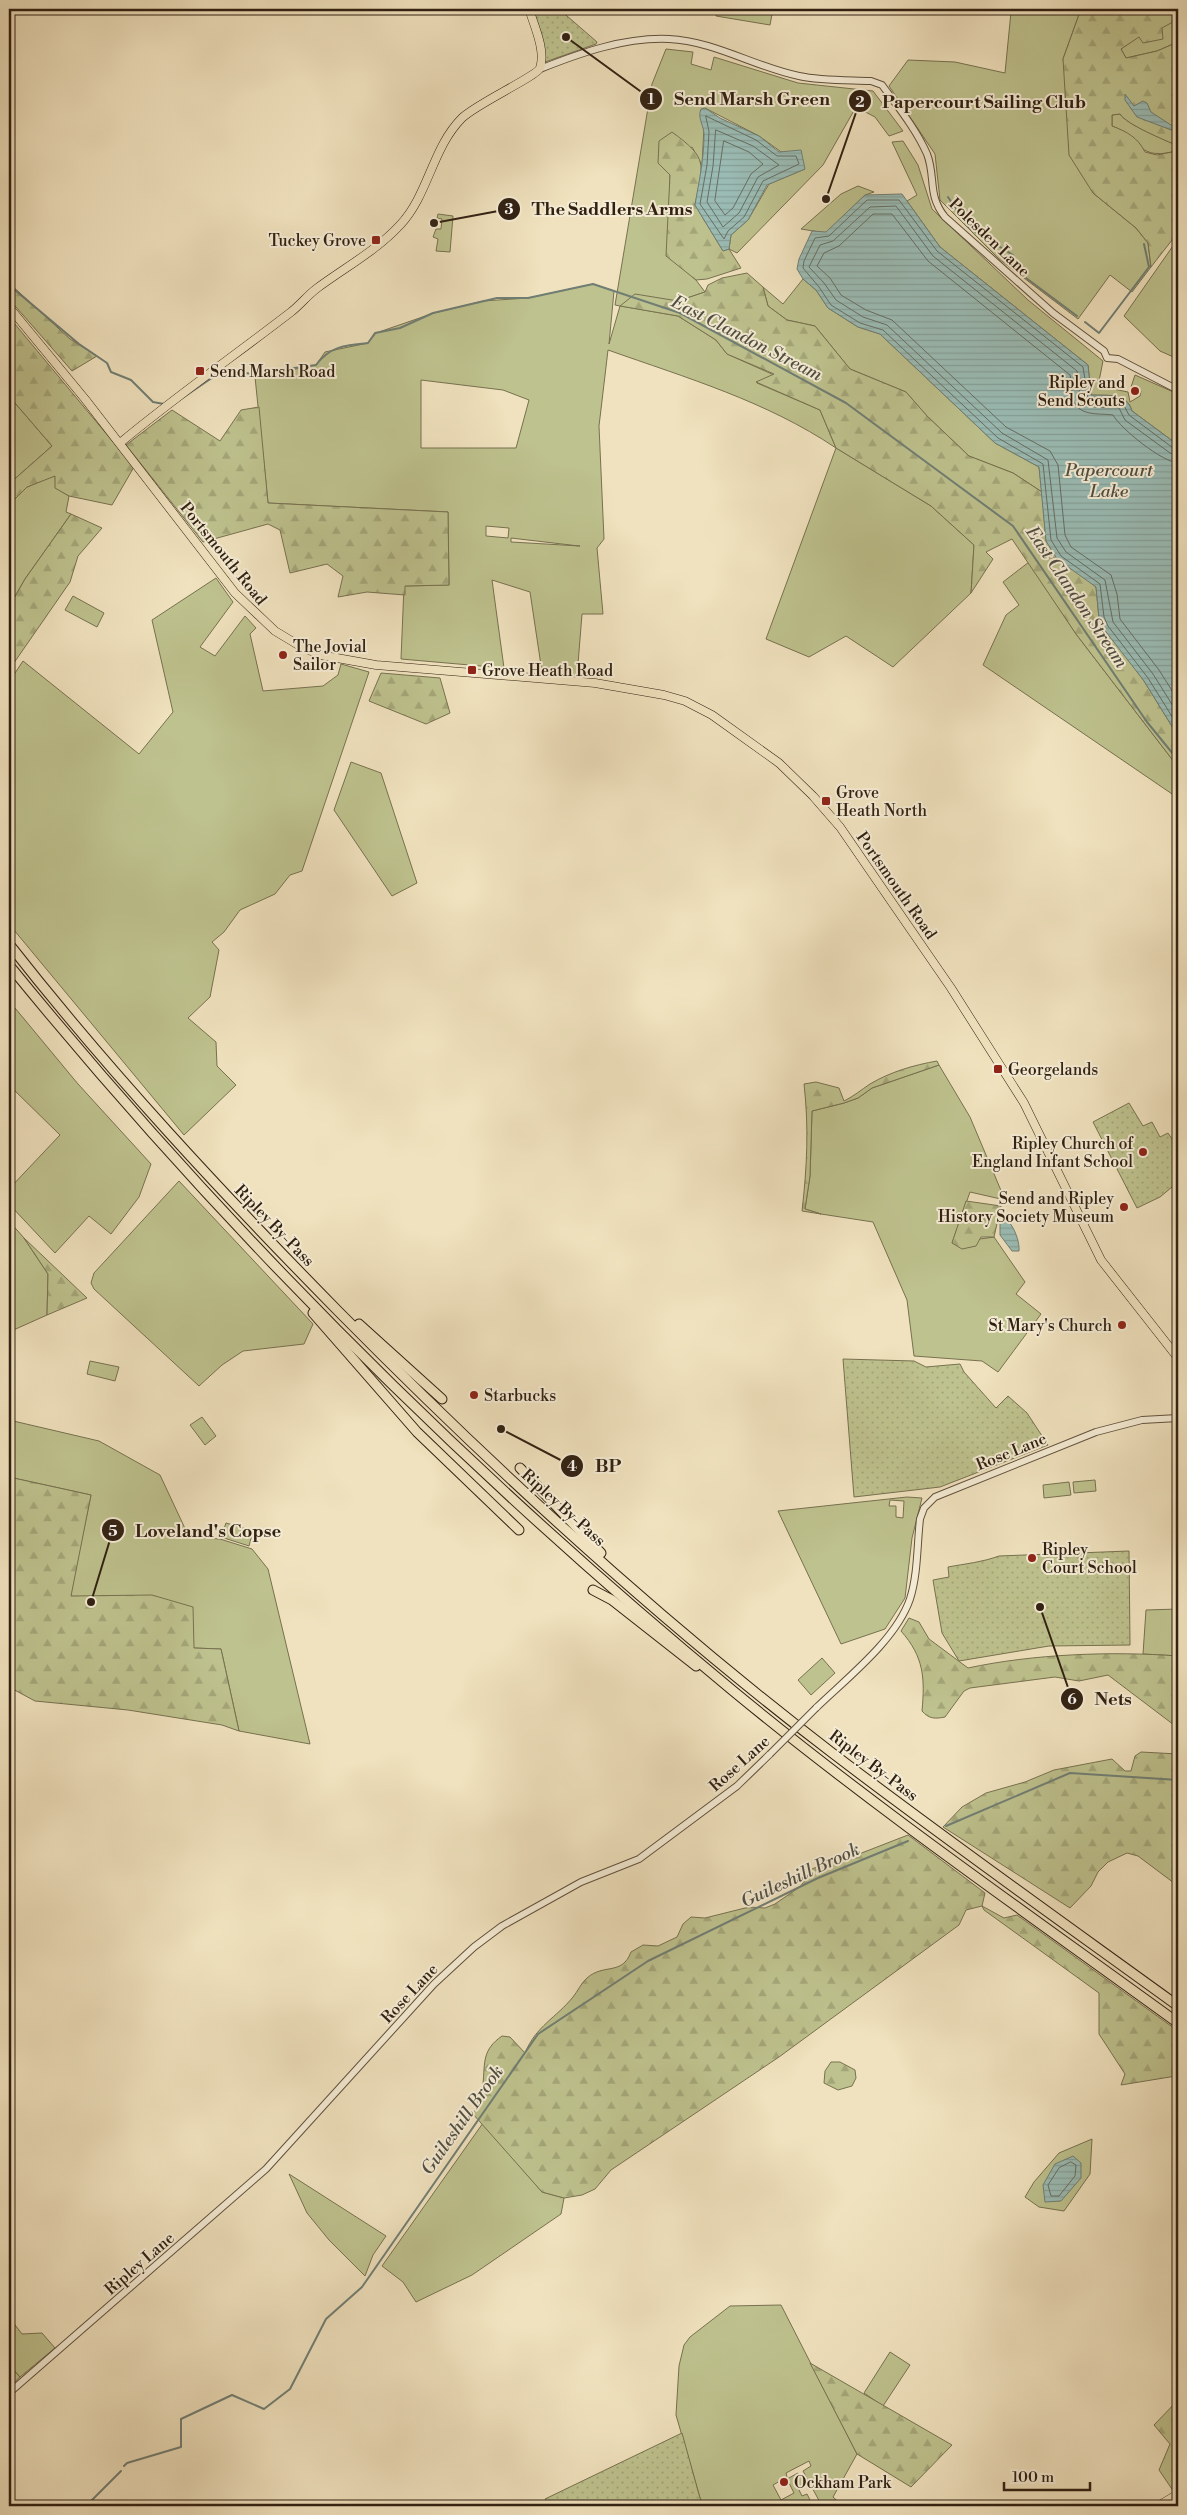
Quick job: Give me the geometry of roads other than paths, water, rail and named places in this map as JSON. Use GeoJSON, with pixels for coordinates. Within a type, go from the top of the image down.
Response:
{"type":"FeatureCollection","features":[{"type":"Feature","properties":{"kind":"highway","name":"Ripley By-Pass"},"geometry":{"type":"LineString","coordinates":[[9,944],[86,1040],[271,1243],[407,1382],[497,1468],[669,1621],[830,1751],[1178,2006]]}},
{"type":"Feature","properties":{"kind":"highway","name":"Ripley By-Pass"},"geometry":{"type":"LineString","coordinates":[[9,965],[77,1049],[164,1148],[260,1251],[399,1392],[489,1478],[591,1569],[735,1692],[864,1794],[1178,2023]]}},
{"type":"Feature","properties":{"kind":"highway"},"geometry":{"type":"LineString","coordinates":[[271,1243],[407,1370],[442,1399]]}},
{"type":"Feature","properties":{"kind":"highway"},"geometry":{"type":"LineString","coordinates":[[260,1251],[417,1432],[519,1530]]}},
{"type":"Feature","properties":{"kind":"highway"},"geometry":{"type":"LineString","coordinates":[[520,1468],[569,1522],[669,1621]]}},
{"type":"Feature","properties":{"kind":"highway"},"geometry":{"type":"LineString","coordinates":[[593,1590],[612,1600],[679,1654],[735,1692]]}},
{"type":"Feature","properties":{"kind":"main road"},"geometry":{"type":"LineString","coordinates":[[120,442],[170,401],[392,233],[409,214],[431,172],[439,150],[461,120],[477,106],[533,77],[540,69],[542,58],[529,9]]}},
{"type":"Feature","properties":{"kind":"main road","name":"Portsmouth Road"},"geometry":{"type":"LineString","coordinates":[[9,307],[120,442],[235,592],[266,623],[300,646],[320,654],[358,663],[475,675],[595,683],[664,695],[685,701],[712,715],[780,763],[837,822],[951,988],[1024,1103],[1101,1260],[1178,1358]]}},
{"type":"Feature","properties":{"kind":"main road"},"geometry":{"type":"LineString","coordinates":[[1158,2506],[1178,2494]]}},
{"type":"Feature","properties":{"kind":"street","name":"Polesden Lane"},"geometry":{"type":"LineString","coordinates":[[540,69],[606,46],[667,39],[697,42],[752,63],[800,77],[871,81],[882,85],[928,156],[933,196],[945,216],[1053,313],[1104,351],[1107,358],[1118,359],[1178,390]]}},
{"type":"Feature","properties":{"kind":"street","name":"Rose Lane"},"geometry":{"type":"LineString","coordinates":[[284,2150],[434,1984],[474,1946],[502,1926],[581,1882],[639,1859],[737,1786],[888,1636],[902,1615],[912,1589],[920,1519],[924,1508],[935,1496],[1096,1432],[1142,1420],[1178,1418]]}},
{"type":"Feature","properties":{"kind":"street","name":"Ripley Lane"},"geometry":{"type":"LineString","coordinates":[[9,2393],[165,2258],[284,2150]]}},
{"type":"Feature","properties":{"kind":"water"},"geometry":{"type":"Polygon","coordinates":[[[1125,94],[1134,106],[1143,101],[1147,103],[1151,112],[1174,127],[1174,131],[1137,117],[1125,100],[1125,94]]]}},
{"type":"Feature","properties":{"kind":"water"},"geometry":{"type":"Polygon","coordinates":[[[705,108],[720,118],[759,136],[779,152],[801,150],[805,169],[767,185],[748,220],[731,235],[729,249],[723,251],[695,205],[704,144],[704,131],[700,112],[701,109],[705,108]]]}},
{"type":"Feature","properties":{"kind":"water","name":"Papercourt Lake"},"geometry":{"type":"Polygon","coordinates":[[[902,194],[940,247],[1088,365],[1091,395],[1110,395],[1121,398],[1129,405],[1132,411],[1178,445],[1178,736],[1144,681],[1103,628],[1099,618],[1096,587],[1057,559],[1046,541],[1039,467],[995,443],[880,334],[858,327],[828,308],[816,290],[803,279],[797,269],[799,259],[812,231],[826,232],[865,195],[902,194]]]}},
{"type":"Feature","properties":{"kind":"water"},"geometry":{"type":"Polygon","coordinates":[[[1007,1220],[1016,1234],[1019,1251],[1012,1251],[1000,1235],[1000,1223],[1007,1220]]]}},
{"type":"Feature","properties":{"kind":"water"},"geometry":{"type":"Polygon","coordinates":[[[1073,2156],[1081,2163],[1081,2178],[1061,2201],[1045,2202],[1043,2185],[1055,2164],[1073,2156]]]}},
{"type":"Feature","properties":{"kind":"waterway"},"geometry":{"type":"LineString","coordinates":[[948,197],[969,228],[1013,255],[1018,272],[1077,316]]}},
{"type":"Feature","properties":{"kind":"waterway"},"geometry":{"type":"LineString","coordinates":[[1085,322],[1099,333],[1149,267],[1144,244]]}},
{"type":"Feature","properties":{"kind":"waterway","name":"East Clandon Stream"},"geometry":{"type":"LineString","coordinates":[[178,401],[225,369],[251,374],[316,365],[333,350],[368,343],[375,333],[400,328],[433,313],[497,298],[528,298],[593,284],[680,313],[846,403],[1013,526],[1147,722],[1178,760]]}},
{"type":"Feature","properties":{"kind":"waterway","name":"East Clandon Stream"},"geometry":{"type":"LineString","coordinates":[[9,285],[79,344],[107,363],[111,372],[131,380],[153,402],[164,404]]}},
{"type":"Feature","properties":{"kind":"waterway","name":"Guileshill Brook"},"geometry":{"type":"LineString","coordinates":[[946,1826],[1070,1773],[1178,1780]]}},
{"type":"Feature","properties":{"kind":"waterway","name":"Guileshill Brook"},"geometry":{"type":"LineString","coordinates":[[124,2466],[127,2463],[181,2447],[181,2419],[232,2395],[264,2409],[290,2389],[326,2319],[362,2287],[538,2034],[648,1961],[818,1878],[908,1841]]}},
{"type":"Feature","properties":{"kind":"waterway","name":"Guileshill Brook"},"geometry":{"type":"LineString","coordinates":[[86,2506],[121,2471]]}},
{"type":"Feature","properties":{"kind":"place","name":"Send Marsh Green"},"geometry":{"type":"Point","coordinates":[566,37]}},
{"type":"Feature","properties":{"kind":"place","name":"Papercourt Sailing Club"},"geometry":{"type":"Point","coordinates":[826,199]}},
{"type":"Feature","properties":{"kind":"place","name":"The Saddlers Arms"},"geometry":{"type":"Point","coordinates":[434,223]}},
{"type":"Feature","properties":{"kind":"place","name":"Tuckey Grove"},"geometry":{"type":"Point","coordinates":[376,240]}},
{"type":"Feature","properties":{"kind":"place","name":"Send Marsh Road"},"geometry":{"type":"Point","coordinates":[200,371]}},
{"type":"Feature","properties":{"kind":"place","name":"Ripley and Send Scouts"},"geometry":{"type":"Point","coordinates":[1135,391]}},
{"type":"Feature","properties":{"kind":"place","name":"The Jovial Sailor"},"geometry":{"type":"Point","coordinates":[283,655]}},
{"type":"Feature","properties":{"kind":"place","name":"Grove Heath Road"},"geometry":{"type":"Point","coordinates":[472,670]}},
{"type":"Feature","properties":{"kind":"place","name":"Grove Heath North"},"geometry":{"type":"Point","coordinates":[826,801]}},
{"type":"Feature","properties":{"kind":"place","name":"Georgelands"},"geometry":{"type":"Point","coordinates":[998,1069]}},
{"type":"Feature","properties":{"kind":"place","name":"Ripley Church of England Infant School"},"geometry":{"type":"Point","coordinates":[1143,1152]}},
{"type":"Feature","properties":{"kind":"place","name":"Send and Ripley History Society Museum"},"geometry":{"type":"Point","coordinates":[1124,1207]}},
{"type":"Feature","properties":{"kind":"place","name":"St Mary's Church"},"geometry":{"type":"Point","coordinates":[1122,1325]}},
{"type":"Feature","properties":{"kind":"place","name":"Starbucks"},"geometry":{"type":"Point","coordinates":[474,1395]}},
{"type":"Feature","properties":{"kind":"place","name":"BP"},"geometry":{"type":"Point","coordinates":[501,1429]}},
{"type":"Feature","properties":{"kind":"place","name":"Ripley Court School"},"geometry":{"type":"Point","coordinates":[1032,1558]}},
{"type":"Feature","properties":{"kind":"place","name":"Loveland's Copse"},"geometry":{"type":"Point","coordinates":[91,1602]}},
{"type":"Feature","properties":{"kind":"place","name":"Nets"},"geometry":{"type":"Point","coordinates":[1040,1607]}},
{"type":"Feature","properties":{"kind":"place","name":"Ockham Park"},"geometry":{"type":"Point","coordinates":[784,2482]}}]}
